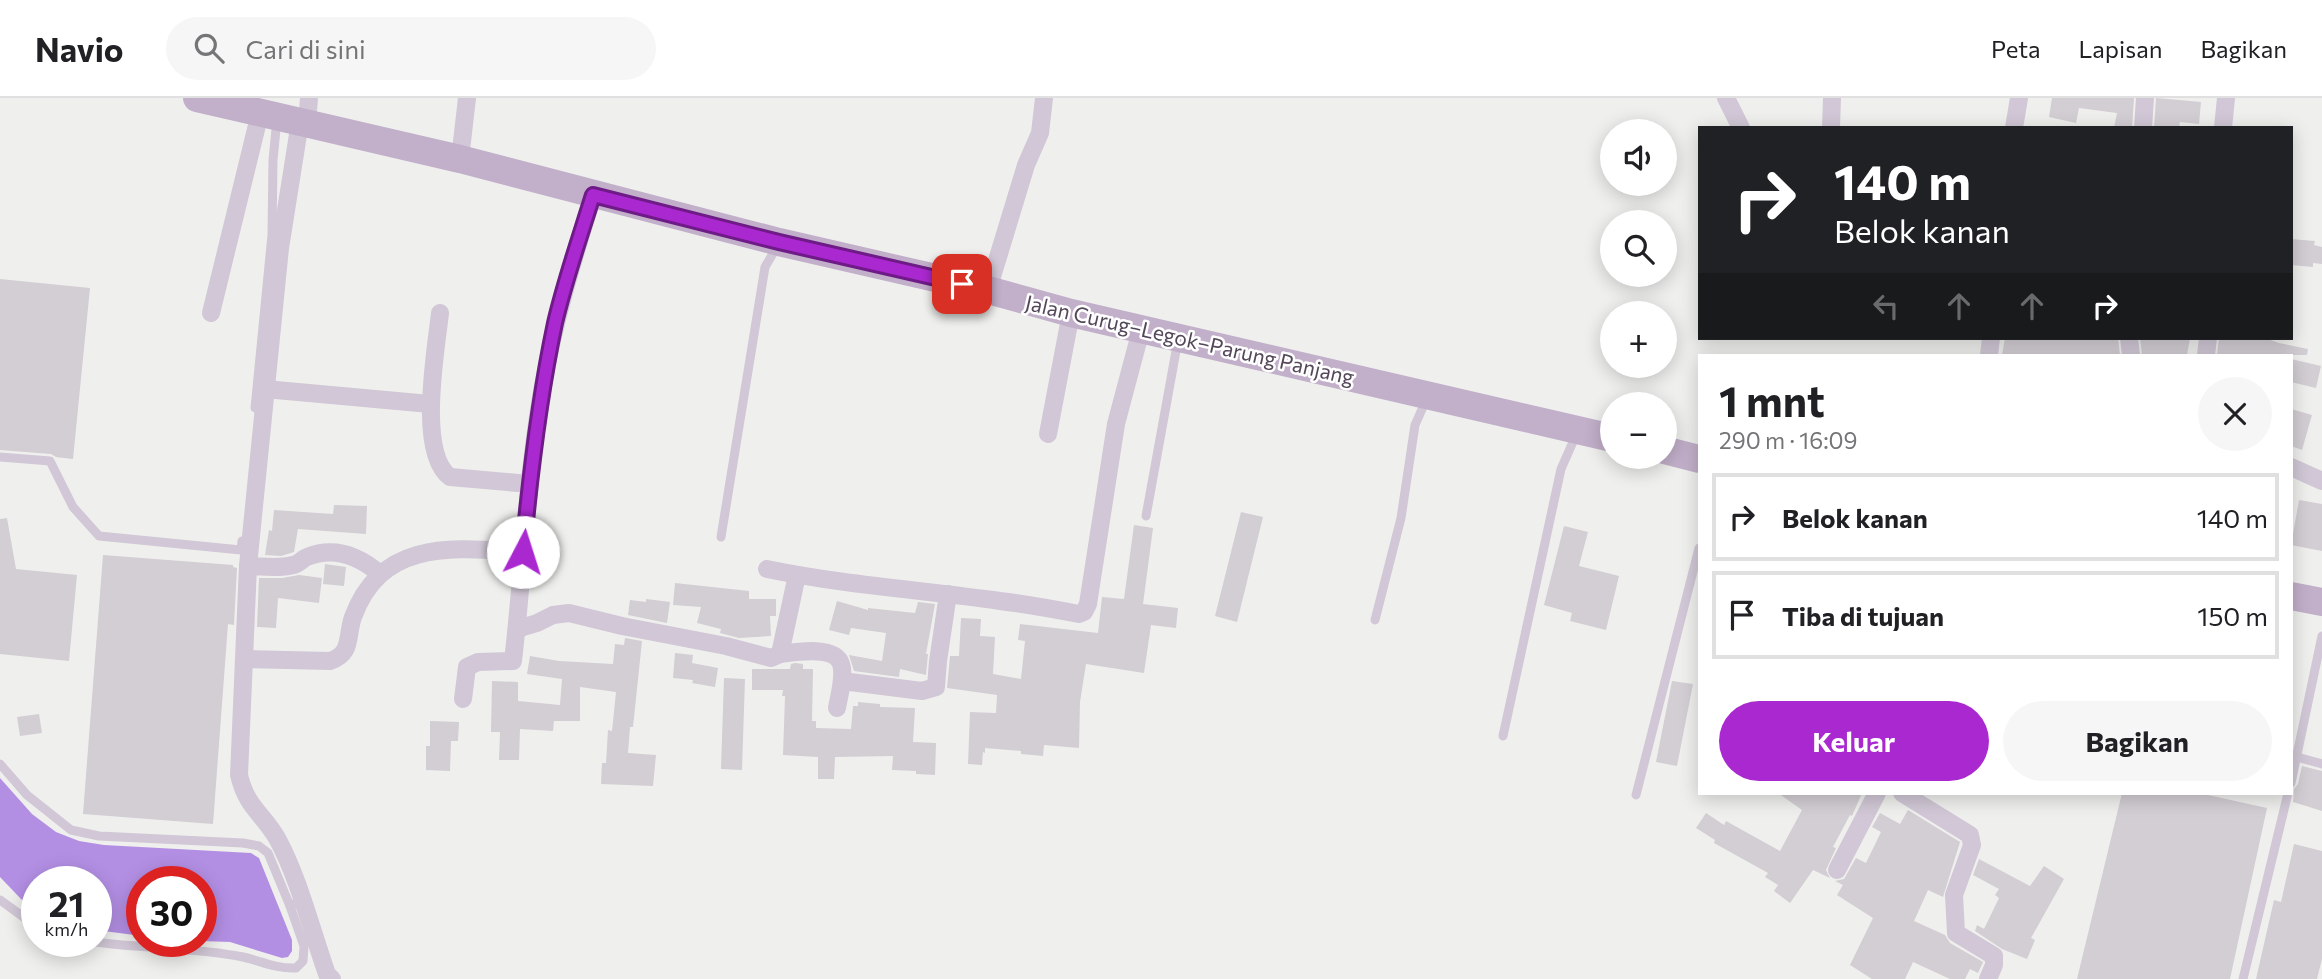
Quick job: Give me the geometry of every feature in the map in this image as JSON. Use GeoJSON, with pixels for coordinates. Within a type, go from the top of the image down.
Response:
{"type":"FeatureCollection","features":[{"type":"Feature","properties":{"kind":"main road","name":"Jalan Curug–Legok–Parung Panjang"},"geometry":{"type":"LineString","coordinates":[[197,98],[290,115],[779,242],[988,290],[1141,330],[1600,435]]}},
{"type":"Feature","properties":{"kind":"main road"},"geometry":{"type":"LineString","coordinates":[[1677,453],[1698,459]]}},
{"type":"Feature","properties":{"kind":"main road"},"geometry":{"type":"LineString","coordinates":[[2293,596],[2322,602]]}},
{"type":"Feature","properties":{"kind":"street"},"geometry":{"type":"LineString","coordinates":[[460,159],[467,98]]}},
{"type":"Feature","properties":{"kind":"street"},"geometry":{"type":"LineString","coordinates":[[988,290],[1026,165],[1040,133],[1044,98]]}},
{"type":"Feature","properties":{"kind":"street"},"geometry":{"type":"LineString","coordinates":[[1726,98],[1740,126]]}},
{"type":"Feature","properties":{"kind":"street"},"geometry":{"type":"LineString","coordinates":[[1832,98],[1832,126]]}},
{"type":"Feature","properties":{"kind":"street"},"geometry":{"type":"LineString","coordinates":[[2014,126],[2019,98]]}},
{"type":"Feature","properties":{"kind":"street"},"geometry":{"type":"LineString","coordinates":[[2143,126],[2146,98]]}},
{"type":"Feature","properties":{"kind":"street"},"geometry":{"type":"LineString","coordinates":[[2223,126],[2225,98]]}},
{"type":"Feature","properties":{"kind":"street"},"geometry":{"type":"LineString","coordinates":[[211,313],[290,115]]}},
{"type":"Feature","properties":{"kind":"street"},"geometry":{"type":"LineString","coordinates":[[290,115],[272,336],[248,566],[239,757],[242,787],[250,805],[277,838],[295,903],[327,974],[332,979]]}},
{"type":"Feature","properties":{"kind":"street"},"geometry":{"type":"LineString","coordinates":[[463,699],[467,667],[478,662],[513,661],[529,484],[545,375],[555,325],[593,195]]}},
{"type":"Feature","properties":{"kind":"street"},"geometry":{"type":"LineString","coordinates":[[440,313],[430,404],[434,444],[445,473],[450,477],[529,484]]}},
{"type":"Feature","properties":{"kind":"street"},"geometry":{"type":"LineString","coordinates":[[1048,434],[1071,313]]}},
{"type":"Feature","properties":{"kind":"street"},"geometry":{"type":"LineString","coordinates":[[767,569],[1079,614],[1084,612],[1088,604],[1116,424],[1141,330]]}},
{"type":"Feature","properties":{"kind":"street"},"geometry":{"type":"LineString","coordinates":[[265,389],[430,404]]}},
{"type":"Feature","properties":{"kind":"street"},"geometry":{"type":"LineString","coordinates":[[2293,468],[2322,481]]}},
{"type":"Feature","properties":{"kind":"street"},"geometry":{"type":"LineString","coordinates":[[244,659],[330,661],[341,657],[345,651],[352,619],[365,591],[380,573],[398,563],[441,549],[523,552]]}},
{"type":"Feature","properties":{"kind":"street"},"geometry":{"type":"LineString","coordinates":[[248,566],[295,565],[305,557],[334,552],[367,562],[380,573]]}},
{"type":"Feature","properties":{"kind":"street"},"geometry":{"type":"LineString","coordinates":[[780,654],[797,575]]}},
{"type":"Feature","properties":{"kind":"street"},"geometry":{"type":"LineString","coordinates":[[842,681],[922,691],[936,687],[948,594]]}},
{"type":"Feature","properties":{"kind":"street"},"geometry":{"type":"LineString","coordinates":[[517,629],[553,615],[569,613],[771,658],[780,654],[805,651],[831,655],[841,664],[842,681],[837,708]]}},
{"type":"Feature","properties":{"kind":"street"},"geometry":{"type":"LineString","coordinates":[[1837,870],[1876,795]]}},
{"type":"Feature","properties":{"kind":"street"},"geometry":{"type":"LineString","coordinates":[[1905,795],[1970,835],[1972,845],[1954,895],[1955,927],[1959,936],[1994,956],[1994,965],[1988,979]]}},
{"type":"Feature","properties":{"kind":"lane"},"geometry":{"type":"LineString","coordinates":[[0,457],[50,461],[73,507],[99,536],[241,550],[272,235],[273,160],[290,115]]}},
{"type":"Feature","properties":{"kind":"lane"},"geometry":{"type":"LineString","coordinates":[[721,537],[765,267],[779,242]]}},
{"type":"Feature","properties":{"kind":"lane"},"geometry":{"type":"LineString","coordinates":[[1146,516],[1178,338]]}},
{"type":"Feature","properties":{"kind":"lane"},"geometry":{"type":"LineString","coordinates":[[1375,620],[1401,518],[1415,425],[1428,394]]}},
{"type":"Feature","properties":{"kind":"lane"},"geometry":{"type":"LineString","coordinates":[[1503,736],[1561,469],[1578,430]]}},
{"type":"Feature","properties":{"kind":"lane"},"geometry":{"type":"LineString","coordinates":[[1636,795],[1698,552]]}},
{"type":"Feature","properties":{"kind":"lane"},"geometry":{"type":"LineString","coordinates":[[2293,774],[2322,636]]}},
{"type":"Feature","properties":{"kind":"lane"},"geometry":{"type":"LineString","coordinates":[[2297,757],[2322,764]]}},
{"type":"Feature","properties":{"kind":"lane"},"geometry":{"type":"LineString","coordinates":[[0,764],[27,795],[71,830],[99,836],[259,846],[268,853],[295,903],[304,946],[303,961],[296,968],[282,968],[243,957],[112,944]]}},
{"type":"Feature","properties":{"kind":"lane"},"geometry":{"type":"LineString","coordinates":[[2243,979],[2288,795]]}},
{"type":"Feature","properties":{"kind":"lane"},"geometry":{"type":"LineString","coordinates":[[0,900],[21,915]]}},
{"type":"Feature","properties":{"kind":"shaded area"},"geometry":{"type":"Polygon","coordinates":[[[0,778],[32,814],[56,832],[79,841],[104,845],[251,853],[259,858],[292,940],[292,951],[288,957],[282,958],[230,942],[217,942],[217,866],[126,866],[126,934],[112,932],[112,866],[21,866],[21,899],[0,877],[0,778]]]}},
{"type":"Feature","properties":{"kind":"building"},"geometry":{"type":"Polygon","coordinates":[[[2052,98],[2134,98],[2132,126],[2114,126],[2117,113],[2079,108],[2076,123],[2049,117],[2052,98]]]}},
{"type":"Feature","properties":{"kind":"building"},"geometry":{"type":"Polygon","coordinates":[[[2156,98],[2201,102],[2199,124],[2180,122],[2179,126],[2154,126],[2156,98]]]}},
{"type":"Feature","properties":{"kind":"building"},"geometry":{"type":"Polygon","coordinates":[[[2293,239],[2315,241],[2314,245],[2322,247],[2322,264],[2313,263],[2313,267],[2293,265],[2293,239]]]}},
{"type":"Feature","properties":{"kind":"building"},"geometry":{"type":"Polygon","coordinates":[[[0,279],[90,288],[73,459],[51,454],[0,450],[0,279]]]}},
{"type":"Feature","properties":{"kind":"building"},"geometry":{"type":"Polygon","coordinates":[[[2005,340],[2118,340],[2120,354],[2002,354],[2005,340]]]}},
{"type":"Feature","properties":{"kind":"building"},"geometry":{"type":"Polygon","coordinates":[[[2140,340],[2190,340],[2187,354],[2142,354],[2140,340]]]}},
{"type":"Feature","properties":{"kind":"building"},"geometry":{"type":"Polygon","coordinates":[[[2219,340],[2271,340],[2308,349],[2307,355],[2217,354],[2219,340]]]}},
{"type":"Feature","properties":{"kind":"building"},"geometry":{"type":"Polygon","coordinates":[[[2293,359],[2321,366],[2316,388],[2293,382],[2293,359]]]}},
{"type":"Feature","properties":{"kind":"building"},"geometry":{"type":"Polygon","coordinates":[[[2293,410],[2312,415],[2302,450],[2293,447],[2293,410]]]}},
{"type":"Feature","properties":{"kind":"building"},"geometry":{"type":"Polygon","coordinates":[[[2299,500],[2322,504],[2322,551],[2293,545],[2299,500]]]}},
{"type":"Feature","properties":{"kind":"building"},"geometry":{"type":"Polygon","coordinates":[[[334,505],[367,506],[366,534],[298,529],[294,552],[281,556],[265,555],[269,530],[272,531],[274,510],[333,514],[334,505]]]}},
{"type":"Feature","properties":{"kind":"building"},"geometry":{"type":"Polygon","coordinates":[[[1241,512],[1263,517],[1237,622],[1215,616],[1241,512]]]}},
{"type":"Feature","properties":{"kind":"building"},"geometry":{"type":"Polygon","coordinates":[[[7,518],[16,569],[77,575],[69,661],[0,654],[0,519],[7,518]]]}},
{"type":"Feature","properties":{"kind":"building"},"geometry":{"type":"Polygon","coordinates":[[[1134,525],[1153,528],[1143,604],[1178,608],[1176,628],[1151,625],[1144,673],[1086,664],[1080,702],[1079,748],[1044,745],[1043,756],[985,748],[982,765],[968,764],[970,712],[996,713],[997,695],[947,688],[950,656],[959,656],[961,618],[981,619],[980,636],[995,637],[993,674],[1021,679],[1025,641],[1018,640],[1020,624],[1098,633],[1102,597],[1124,599],[1134,525]]]}},
{"type":"Feature","properties":{"kind":"building"},"geometry":{"type":"Polygon","coordinates":[[[1564,526],[1588,532],[1579,566],[1619,576],[1606,630],[1570,621],[1572,613],[1544,605],[1564,526]]]}},
{"type":"Feature","properties":{"kind":"building"},"geometry":{"type":"Polygon","coordinates":[[[103,555],[233,565],[237,568],[234,625],[228,624],[213,824],[83,814],[103,555]]]}},
{"type":"Feature","properties":{"kind":"building"},"geometry":{"type":"Polygon","coordinates":[[[325,564],[346,567],[344,586],[323,584],[325,564]]]}},
{"type":"Feature","properties":{"kind":"building"},"geometry":{"type":"Polygon","coordinates":[[[299,575],[322,578],[319,603],[278,598],[276,628],[257,627],[259,578],[299,575]]]}},
{"type":"Feature","properties":{"kind":"building"},"geometry":{"type":"Polygon","coordinates":[[[675,583],[749,591],[749,599],[776,599],[776,616],[770,616],[771,636],[739,638],[720,633],[721,629],[697,623],[701,607],[673,605],[675,583]]]}},
{"type":"Feature","properties":{"kind":"building"},"geometry":{"type":"Polygon","coordinates":[[[646,599],[670,602],[667,623],[628,615],[630,600],[646,602],[646,599]]]}},
{"type":"Feature","properties":{"kind":"building"},"geometry":{"type":"Polygon","coordinates":[[[837,601],[868,610],[915,613],[918,602],[935,604],[926,654],[926,675],[900,669],[899,677],[854,671],[849,655],[882,661],[886,633],[851,628],[849,635],[829,630],[837,601]]]}},
{"type":"Feature","properties":{"kind":"building"},"geometry":{"type":"Polygon","coordinates":[[[625,638],[642,641],[628,753],[656,755],[653,786],[601,784],[602,763],[606,763],[608,730],[612,731],[616,692],[580,687],[580,721],[554,721],[553,731],[520,729],[519,760],[499,760],[500,732],[491,732],[492,681],[518,682],[518,701],[560,705],[562,679],[527,674],[530,656],[559,661],[613,664],[615,644],[624,645],[625,638]]]}},
{"type":"Feature","properties":{"kind":"building"},"geometry":{"type":"Polygon","coordinates":[[[675,653],[693,655],[692,663],[718,668],[715,687],[692,683],[693,680],[673,678],[675,653]]]}},
{"type":"Feature","properties":{"kind":"building"},"geometry":{"type":"Polygon","coordinates":[[[791,664],[803,664],[803,669],[813,669],[812,721],[816,721],[816,728],[851,729],[853,706],[858,706],[858,702],[880,704],[880,707],[915,708],[913,742],[936,743],[935,775],[892,770],[893,756],[835,757],[834,779],[818,779],[818,757],[783,755],[783,690],[752,690],[752,669],[790,669],[791,664]]]}},
{"type":"Feature","properties":{"kind":"building"},"geometry":{"type":"Polygon","coordinates":[[[724,678],[745,679],[742,770],[721,769],[724,678]]]}},
{"type":"Feature","properties":{"kind":"building"},"geometry":{"type":"Polygon","coordinates":[[[1672,681],[1693,684],[1677,766],[1656,762],[1672,681]]]}},
{"type":"Feature","properties":{"kind":"building"},"geometry":{"type":"Polygon","coordinates":[[[39,714],[42,733],[20,736],[17,717],[39,714]]]}},
{"type":"Feature","properties":{"kind":"building"},"geometry":{"type":"Polygon","coordinates":[[[430,721],[459,722],[458,741],[451,741],[450,771],[426,770],[430,721]]]}},
{"type":"Feature","properties":{"kind":"building"},"geometry":{"type":"Polygon","coordinates":[[[2302,766],[2322,771],[2322,811],[2293,802],[2294,789],[2298,784],[2302,766]]]}},
{"type":"Feature","properties":{"kind":"building"},"geometry":{"type":"Polygon","coordinates":[[[1781,795],[1861,795],[1833,847],[1836,848],[1826,870],[1830,878],[1813,870],[1790,903],[1774,891],[1778,885],[1765,877],[1768,873],[1714,843],[1715,840],[1696,828],[1706,813],[1724,825],[1726,821],[1780,851],[1802,810],[1781,795]]]}},
{"type":"Feature","properties":{"kind":"building"},"geometry":{"type":"Polygon","coordinates":[[[2122,795],[2208,795],[2267,808],[2230,979],[2077,979],[2122,795]]]}},
{"type":"Feature","properties":{"kind":"building"},"geometry":{"type":"Polygon","coordinates":[[[1908,810],[1960,842],[1943,897],[1928,890],[1914,921],[1945,935],[1950,943],[1983,962],[1978,973],[1970,969],[1965,979],[1950,979],[1913,962],[1905,979],[1872,979],[1850,965],[1873,918],[1837,895],[1843,885],[1835,881],[1844,879],[1856,858],[1866,863],[1881,832],[1872,827],[1880,813],[1900,824],[1908,810]]]}},
{"type":"Feature","properties":{"kind":"building"},"geometry":{"type":"Polygon","coordinates":[[[2294,844],[2322,851],[2322,959],[2317,979],[2256,979],[2274,900],[2281,902],[2294,844]]]}},
{"type":"Feature","properties":{"kind":"building"},"geometry":{"type":"Polygon","coordinates":[[[1979,859],[2030,886],[2044,866],[2064,879],[2031,938],[2035,940],[2027,959],[2002,949],[1975,931],[1977,925],[1984,929],[1999,898],[1995,895],[1999,889],[1973,875],[1979,859]]]}},
{"type":"Feature","properties":{"kind":"route"},"geometry":{"type":"LineString","coordinates":[[523,552],[529,484],[545,375],[561,299],[593,195],[962,284]]}}]}
